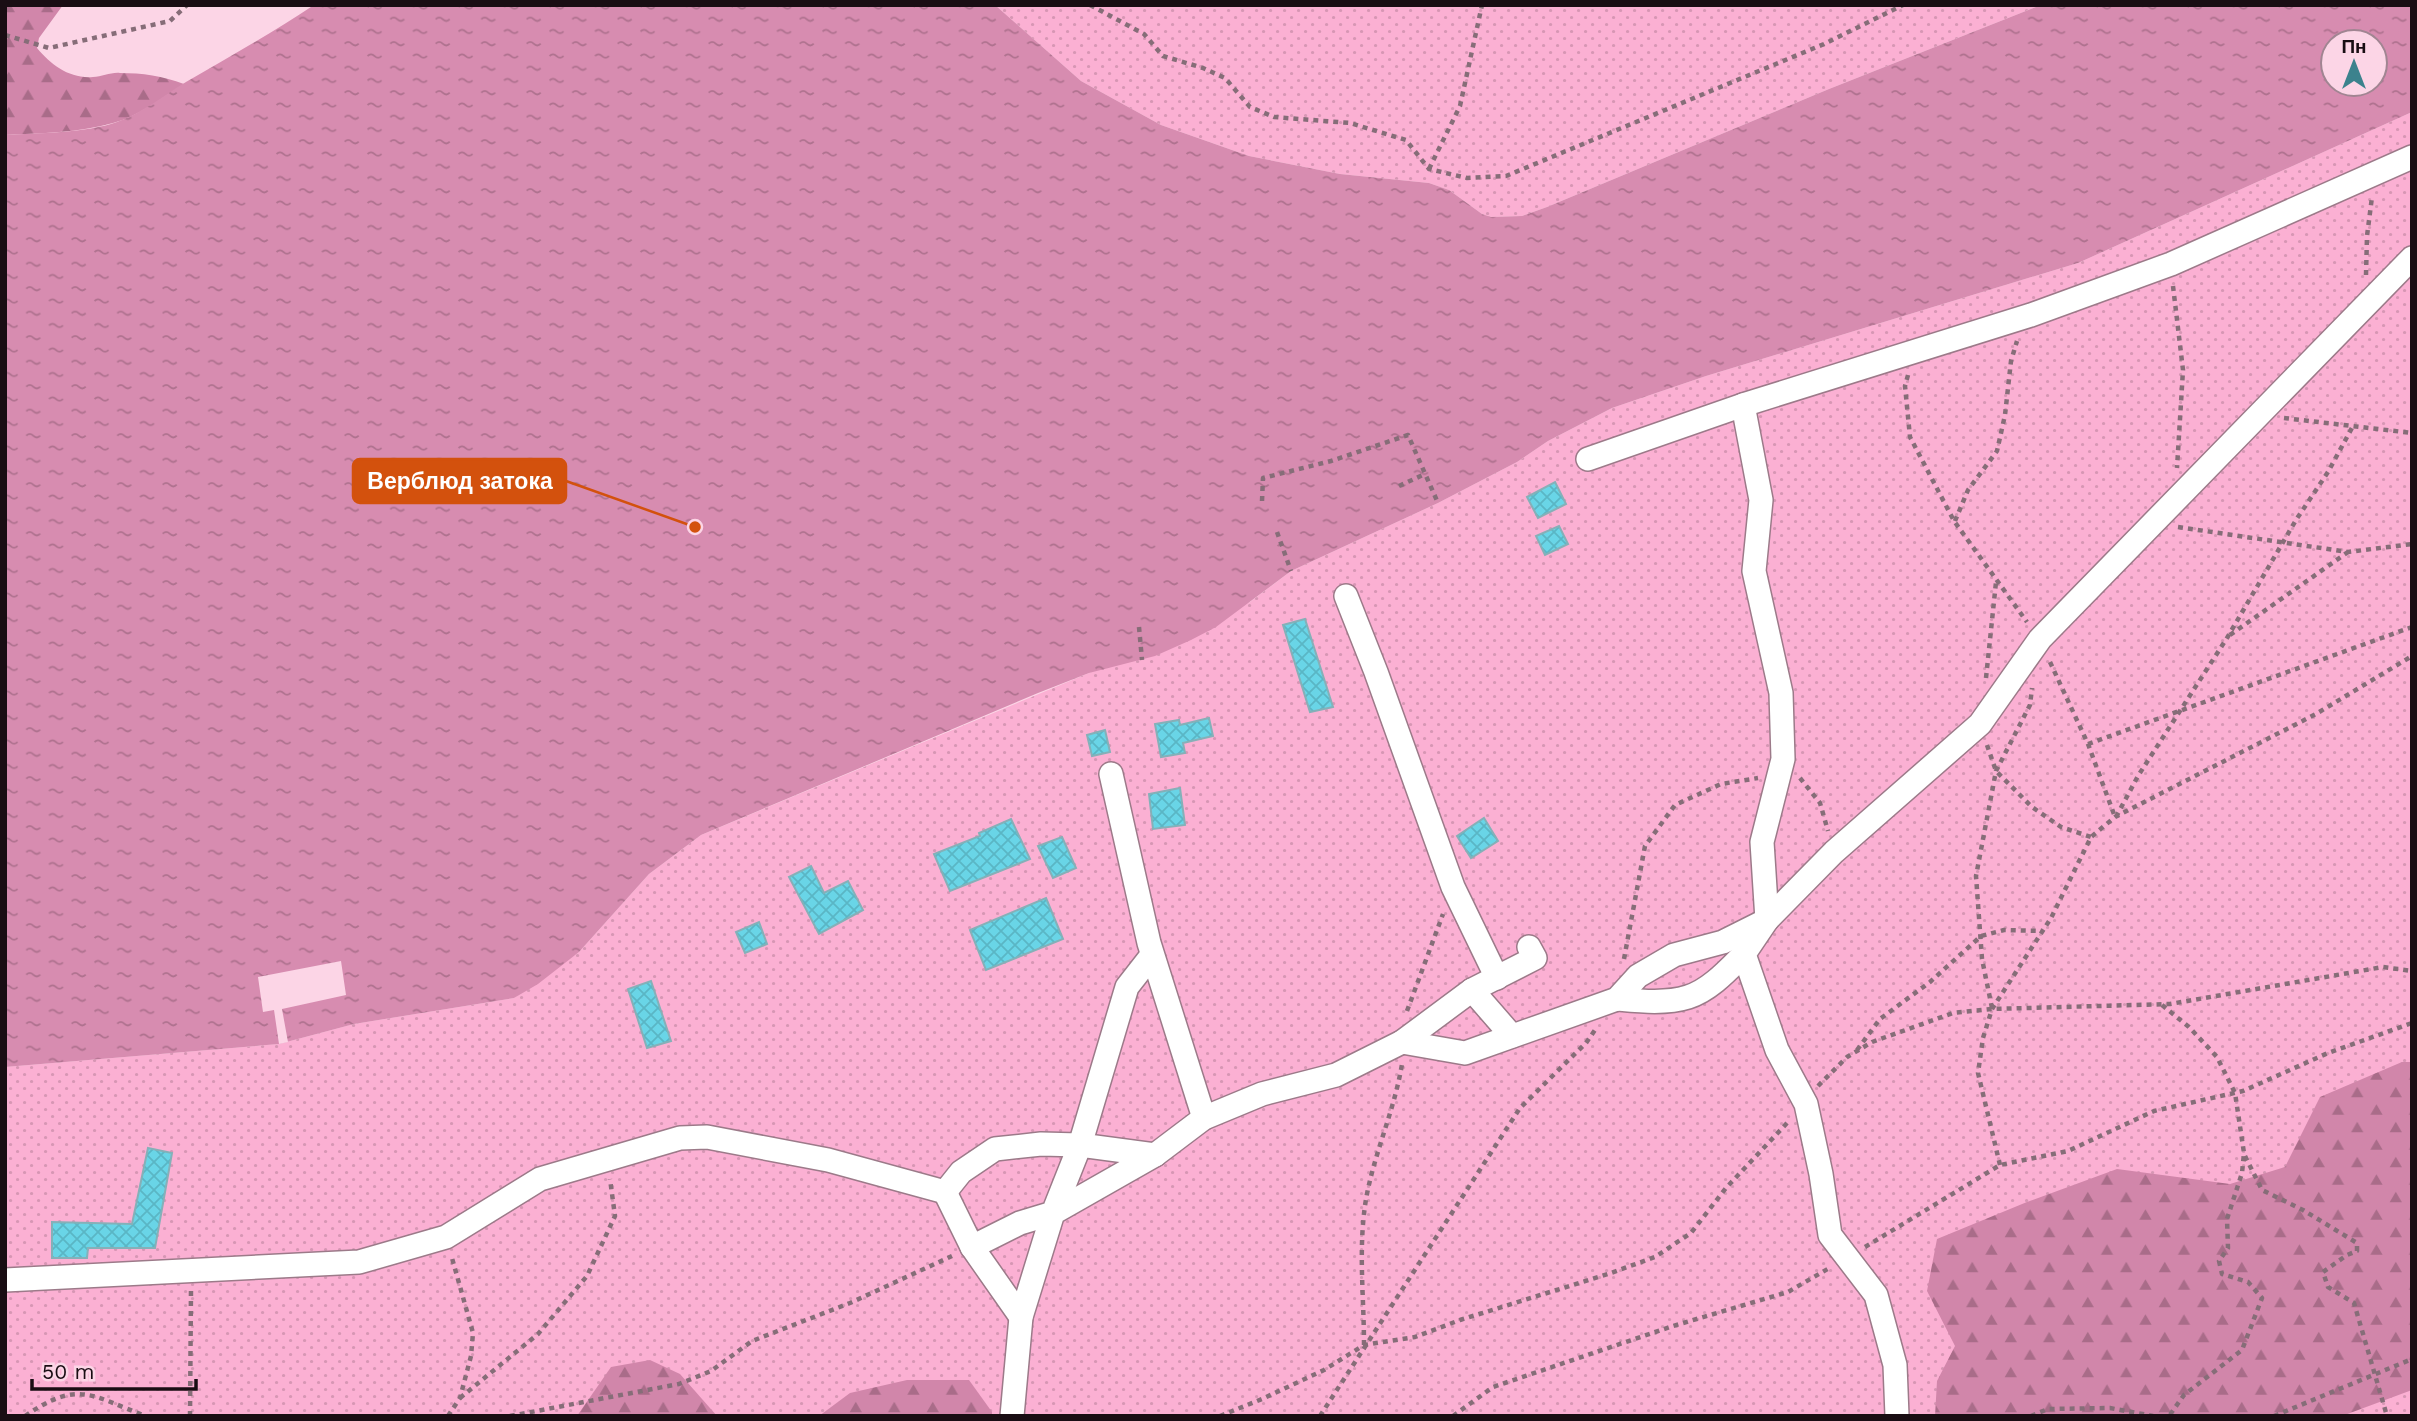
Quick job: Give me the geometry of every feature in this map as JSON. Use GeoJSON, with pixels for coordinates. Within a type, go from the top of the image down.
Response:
{"type":"FeatureCollection","features":[{"type":"Feature","properties":{"kind":"lane"},"geometry":{"type":"LineString","coordinates":[[1588,459],[1743,405],[2031,315],[2171,264],[2412,157]]}},
{"type":"Feature","properties":{"kind":"lane"},"geometry":{"type":"LineString","coordinates":[[1402,1042],[1465,1053],[1617,999],[1649,1001],[1688,997],[1715,982],[1744,954],[1767,920],[1834,852],[1980,724],[2039,639],[2412,258]]}},
{"type":"Feature","properties":{"kind":"lane"},"geometry":{"type":"LineString","coordinates":[[1743,405],[1761,500],[1754,571],[1781,693],[1782,767],[1762,842],[1767,920]]}},
{"type":"Feature","properties":{"kind":"lane"},"geometry":{"type":"LineString","coordinates":[[1346,596],[1453,887],[1497,978]]}},
{"type":"Feature","properties":{"kind":"lane"},"geometry":{"type":"LineString","coordinates":[[1111,774],[1152,955],[1204,1118]]}},
{"type":"Feature","properties":{"kind":"lane"},"geometry":{"type":"LineString","coordinates":[[1617,999],[1638,976],[1674,955],[1723,942],[1767,920]]}},
{"type":"Feature","properties":{"kind":"lane"},"geometry":{"type":"LineString","coordinates":[[972,1247],[1020,1223],[1053,1213],[1155,1155],[1204,1118],[1262,1094],[1336,1075],[1402,1042],[1472,990],[1535,958],[1529,947]]}},
{"type":"Feature","properties":{"kind":"lane"},"geometry":{"type":"LineString","coordinates":[[1744,954],[1777,1050],[1806,1104],[1821,1174],[1830,1235],[1876,1295],[1895,1365],[1897,1416]]}},
{"type":"Feature","properties":{"kind":"lane"},"geometry":{"type":"LineString","coordinates":[[1012,1416],[1020,1317],[1053,1213],[1080,1145],[1127,987],[1152,955]]}},
{"type":"Feature","properties":{"kind":"lane"},"geometry":{"type":"LineString","coordinates":[[1472,990],[1512,1036]]}},
{"type":"Feature","properties":{"kind":"lane"},"geometry":{"type":"LineString","coordinates":[[5,1280],[359,1262],[446,1237],[540,1179],[680,1138],[707,1137],[828,1160],[945,1192],[972,1247],[1020,1317]]}},
{"type":"Feature","properties":{"kind":"lane"},"geometry":{"type":"LineString","coordinates":[[945,1192],[961,1172],[995,1149],[1041,1144],[1080,1145],[1155,1155]]}},
{"type":"Feature","properties":{"kind":"path"},"geometry":{"type":"LineString","coordinates":[[5,35],[49,48],[170,21],[187,5]]}},
{"type":"Feature","properties":{"kind":"path"},"geometry":{"type":"LineString","coordinates":[[1090,5],[1143,34],[1163,56],[1225,78],[1250,107],[1274,117],[1350,123],[1406,139],[1429,169],[1467,177],[1506,176],[1825,44],[1903,5]]}},
{"type":"Feature","properties":{"kind":"path"},"geometry":{"type":"LineString","coordinates":[[1429,169],[1460,106],[1482,5]]}},
{"type":"Feature","properties":{"kind":"path"},"geometry":{"type":"LineString","coordinates":[[2366,304],[2367,236],[2375,173]]}},
{"type":"Feature","properties":{"kind":"path"},"geometry":{"type":"LineString","coordinates":[[2171,264],[2183,370],[2175,500]]}},
{"type":"Feature","properties":{"kind":"path"},"geometry":{"type":"LineString","coordinates":[[1954,522],[1968,490],[1997,451],[2005,415],[2011,361],[2017,340],[2031,315]]}},
{"type":"Feature","properties":{"kind":"path"},"geometry":{"type":"LineString","coordinates":[[1915,351],[1905,386],[1910,438],[1954,522],[2039,639],[2088,744],[2115,817]]}},
{"type":"Feature","properties":{"kind":"path"},"geometry":{"type":"LineString","coordinates":[[2259,415],[2412,433]]}},
{"type":"Feature","properties":{"kind":"path"},"geometry":{"type":"LineString","coordinates":[[2115,817],[2138,776],[2227,638],[2353,426]]}},
{"type":"Feature","properties":{"kind":"path"},"geometry":{"type":"LineString","coordinates":[[1262,501],[1264,478],[1331,461],[1408,435],[1438,503]]}},
{"type":"Feature","properties":{"kind":"path"},"geometry":{"type":"LineString","coordinates":[[1399,486],[1425,474]]}},
{"type":"Feature","properties":{"kind":"path"},"geometry":{"type":"LineString","coordinates":[[2153,522],[2347,552],[2412,544]]}},
{"type":"Feature","properties":{"kind":"path"},"geometry":{"type":"LineString","coordinates":[[1277,532],[1291,571]]}},
{"type":"Feature","properties":{"kind":"path"},"geometry":{"type":"LineString","coordinates":[[2227,638],[2347,552]]}},
{"type":"Feature","properties":{"kind":"path"},"geometry":{"type":"LineString","coordinates":[[1984,688],[1996,581]]}},
{"type":"Feature","properties":{"kind":"path"},"geometry":{"type":"LineString","coordinates":[[2088,744],[2412,626]]}},
{"type":"Feature","properties":{"kind":"path"},"geometry":{"type":"LineString","coordinates":[[1139,627],[1142,660]]}},
{"type":"Feature","properties":{"kind":"path"},"geometry":{"type":"LineString","coordinates":[[2000,1165],[1978,1073],[1983,1038],[1992,1009],[2051,918],[2091,837],[2115,817],[2316,714],[2412,656]]}},
{"type":"Feature","properties":{"kind":"path"},"geometry":{"type":"LineString","coordinates":[[1992,1009],[1982,959],[1976,876],[1996,771],[2029,705],[2034,678]]}},
{"type":"Feature","properties":{"kind":"path"},"geometry":{"type":"LineString","coordinates":[[1980,724],[1996,771],[2032,807],[2061,827],[2091,837]]}},
{"type":"Feature","properties":{"kind":"path"},"geometry":{"type":"LineString","coordinates":[[1320,1416],[1520,1108],[1586,1043],[1617,999],[1645,846],[1675,805],[1721,784],[1782,767],[1820,803],[1834,852]]}},
{"type":"Feature","properties":{"kind":"path"},"geometry":{"type":"LineString","coordinates":[[1364,1345],[1361,1270],[1368,1190],[1401,1067],[1405,1016],[1453,887]]}},
{"type":"Feature","properties":{"kind":"path"},"geometry":{"type":"LineString","coordinates":[[1854,1053],[1880,1019],[1930,982],[1981,936],[2004,930],[2042,931]]}},
{"type":"Feature","properties":{"kind":"path"},"geometry":{"type":"LineString","coordinates":[[1220,1416],[1324,1370],[1364,1345],[1415,1337],[1655,1256],[1691,1233],[1726,1188],[1806,1104],[1818,1086],[1847,1057],[1872,1042],[1953,1013],[1992,1009],[2161,1004],[2383,967],[2412,971]]}},
{"type":"Feature","properties":{"kind":"path"},"geometry":{"type":"LineString","coordinates":[[2161,1004],[2189,1027],[2217,1057],[2235,1093],[2244,1153],[2242,1173],[2227,1219],[2228,1248],[2219,1261],[2222,1275],[2248,1282],[2262,1298],[2242,1350],[2184,1395],[2169,1416]]}},
{"type":"Feature","properties":{"kind":"path"},"geometry":{"type":"LineString","coordinates":[[1453,1416],[1493,1387],[1673,1326],[1788,1292],[2000,1165],[2068,1151],[2154,1111],[2235,1093],[2328,1053],[2412,1023]]}},
{"type":"Feature","properties":{"kind":"path"},"geometry":{"type":"LineString","coordinates":[[2244,1153],[2262,1190],[2304,1210],[2357,1243],[2357,1251],[2323,1272],[2328,1287],[2354,1303],[2387,1416]]}},
{"type":"Feature","properties":{"kind":"path"},"geometry":{"type":"LineString","coordinates":[[448,1416],[460,1398],[538,1334],[587,1276],[615,1216],[607,1159]]}},
{"type":"Feature","properties":{"kind":"path"},"geometry":{"type":"LineString","coordinates":[[446,1237],[474,1333],[460,1398]]}},
{"type":"Feature","properties":{"kind":"path"},"geometry":{"type":"LineString","coordinates":[[510,1416],[679,1384],[711,1371],[752,1341],[850,1303],[972,1247]]}},
{"type":"Feature","properties":{"kind":"path"},"geometry":{"type":"LineString","coordinates":[[190,1416],[191,1271]]}},
{"type":"Feature","properties":{"kind":"path"},"geometry":{"type":"LineString","coordinates":[[2274,1416],[2412,1359]]}},
{"type":"Feature","properties":{"kind":"path"},"geometry":{"type":"LineString","coordinates":[[25,1416],[46,1401],[72,1392],[97,1396],[146,1416]]}},
{"type":"Feature","properties":{"kind":"path"},"geometry":{"type":"LineString","coordinates":[[2031,1416],[2048,1409],[2110,1408],[2153,1416]]}},
{"type":"Feature","properties":{"kind":"path"},"geometry":{"type":"LineString","coordinates":[[2268,1416],[2284,1411]]}},
{"type":"Feature","properties":{"kind":"shaded area"},"geometry":{"type":"Polygon","coordinates":[[[995,5],[2041,5],[1829,89],[1547,207],[1522,216],[1491,217],[1482,214],[1449,190],[1429,183],[1340,174],[1249,156],[1161,125],[1081,81],[995,5]]]}},
{"type":"Feature","properties":{"kind":"shaded area"},"geometry":{"type":"Polygon","coordinates":[[[2412,112],[2412,1416],[5,1416],[5,1067],[279,1044],[354,1024],[514,998],[579,952],[649,874],[701,835],[1089,673],[1250,602],[1291,571],[1438,503],[1612,408],[1706,376],[2078,263],[2412,112]]]}},
{"type":"Feature","properties":{"kind":"green space"},"geometry":{"type":"Polygon","coordinates":[[[5,5],[63,5],[39,38],[37,48],[48,60],[69,73],[85,77],[117,73],[136,74],[184,84],[141,111],[113,123],[73,131],[5,135],[5,5]]]}},
{"type":"Feature","properties":{"kind":"green space"},"geometry":{"type":"Polygon","coordinates":[[[2402,1062],[2412,1062],[2412,1390],[2342,1416],[1935,1416],[1937,1381],[1955,1346],[1927,1291],[1937,1239],[2117,1169],[2230,1184],[2285,1167],[2320,1097],[2402,1062]]]}},
{"type":"Feature","properties":{"kind":"green space"},"geometry":{"type":"Polygon","coordinates":[[[650,1360],[680,1374],[717,1416],[577,1416],[611,1367],[650,1360]]]}},
{"type":"Feature","properties":{"kind":"green space"},"geometry":{"type":"Polygon","coordinates":[[[907,1380],[969,1380],[992,1412],[992,1416],[819,1416],[850,1393],[907,1380]]]}},
{"type":"Feature","properties":{"kind":"water"},"geometry":{"type":"Polygon","coordinates":[[[314,5],[995,5],[1081,81],[1161,125],[1249,156],[1340,174],[1429,183],[1449,190],[1482,214],[1491,217],[1522,216],[1547,207],[1829,89],[2041,5],[2412,5],[2412,112],[2078,263],[1706,376],[1612,408],[1438,503],[1291,571],[1216,627],[1191,640],[1155,656],[1089,673],[1038,693],[701,835],[649,874],[579,952],[538,984],[514,998],[354,1024],[279,1044],[5,1067],[5,135],[77,130],[117,122],[144,109],[314,5]]]}},
{"type":"Feature","properties":{"kind":"pier"},"geometry":{"type":"Polygon","coordinates":[[[341,961],[346,995],[282,1009],[288,1042],[279,1044],[274,1010],[263,1012],[258,977],[341,961]]]}},
{"type":"Feature","properties":{"kind":"building"},"geometry":{"type":"Polygon","coordinates":[[[1555,482],[1566,504],[1538,518],[1527,497],[1555,482]]]}},
{"type":"Feature","properties":{"kind":"building"},"geometry":{"type":"Polygon","coordinates":[[[1559,526],[1568,544],[1545,555],[1536,536],[1559,526]]]}},
{"type":"Feature","properties":{"kind":"building"},"geometry":{"type":"Polygon","coordinates":[[[1305,619],[1333,707],[1310,712],[1283,625],[1305,619]]]}},
{"type":"Feature","properties":{"kind":"building"},"geometry":{"type":"Polygon","coordinates":[[[1209,718],[1213,736],[1183,743],[1185,753],[1161,757],[1155,724],[1179,720],[1180,725],[1209,718]]]}},
{"type":"Feature","properties":{"kind":"building"},"geometry":{"type":"Polygon","coordinates":[[[1105,730],[1110,752],[1092,756],[1087,735],[1105,730]]]}},
{"type":"Feature","properties":{"kind":"building"},"geometry":{"type":"Polygon","coordinates":[[[1180,788],[1185,825],[1153,829],[1149,794],[1180,788]]]}},
{"type":"Feature","properties":{"kind":"building"},"geometry":{"type":"Polygon","coordinates":[[[1484,818],[1498,841],[1471,858],[1457,836],[1484,818]]]}},
{"type":"Feature","properties":{"kind":"building"},"geometry":{"type":"Polygon","coordinates":[[[1011,819],[1030,859],[950,891],[934,854],[980,836],[979,833],[1011,819]]]}},
{"type":"Feature","properties":{"kind":"building"},"geometry":{"type":"Polygon","coordinates":[[[1062,837],[1076,868],[1053,878],[1038,846],[1062,837]]]}},
{"type":"Feature","properties":{"kind":"building"},"geometry":{"type":"Polygon","coordinates":[[[811,866],[824,893],[848,881],[863,910],[819,934],[789,877],[811,866]]]}},
{"type":"Feature","properties":{"kind":"building"},"geometry":{"type":"Polygon","coordinates":[[[1046,898],[1063,939],[986,970],[970,930],[1046,898]]]}},
{"type":"Feature","properties":{"kind":"building"},"geometry":{"type":"Polygon","coordinates":[[[759,922],[767,944],[745,953],[736,932],[759,922]]]}},
{"type":"Feature","properties":{"kind":"building"},"geometry":{"type":"Polygon","coordinates":[[[651,981],[671,1041],[647,1048],[628,989],[651,981]]]}},
{"type":"Feature","properties":{"kind":"building"},"geometry":{"type":"Polygon","coordinates":[[[148,1148],[172,1153],[155,1248],[88,1248],[87,1258],[52,1258],[52,1222],[132,1224],[148,1148]]]}},
{"type":"Feature","properties":{"kind":"place","name":"Верблюд затока"},"geometry":{"type":"Point","coordinates":[695,527]}}]}
